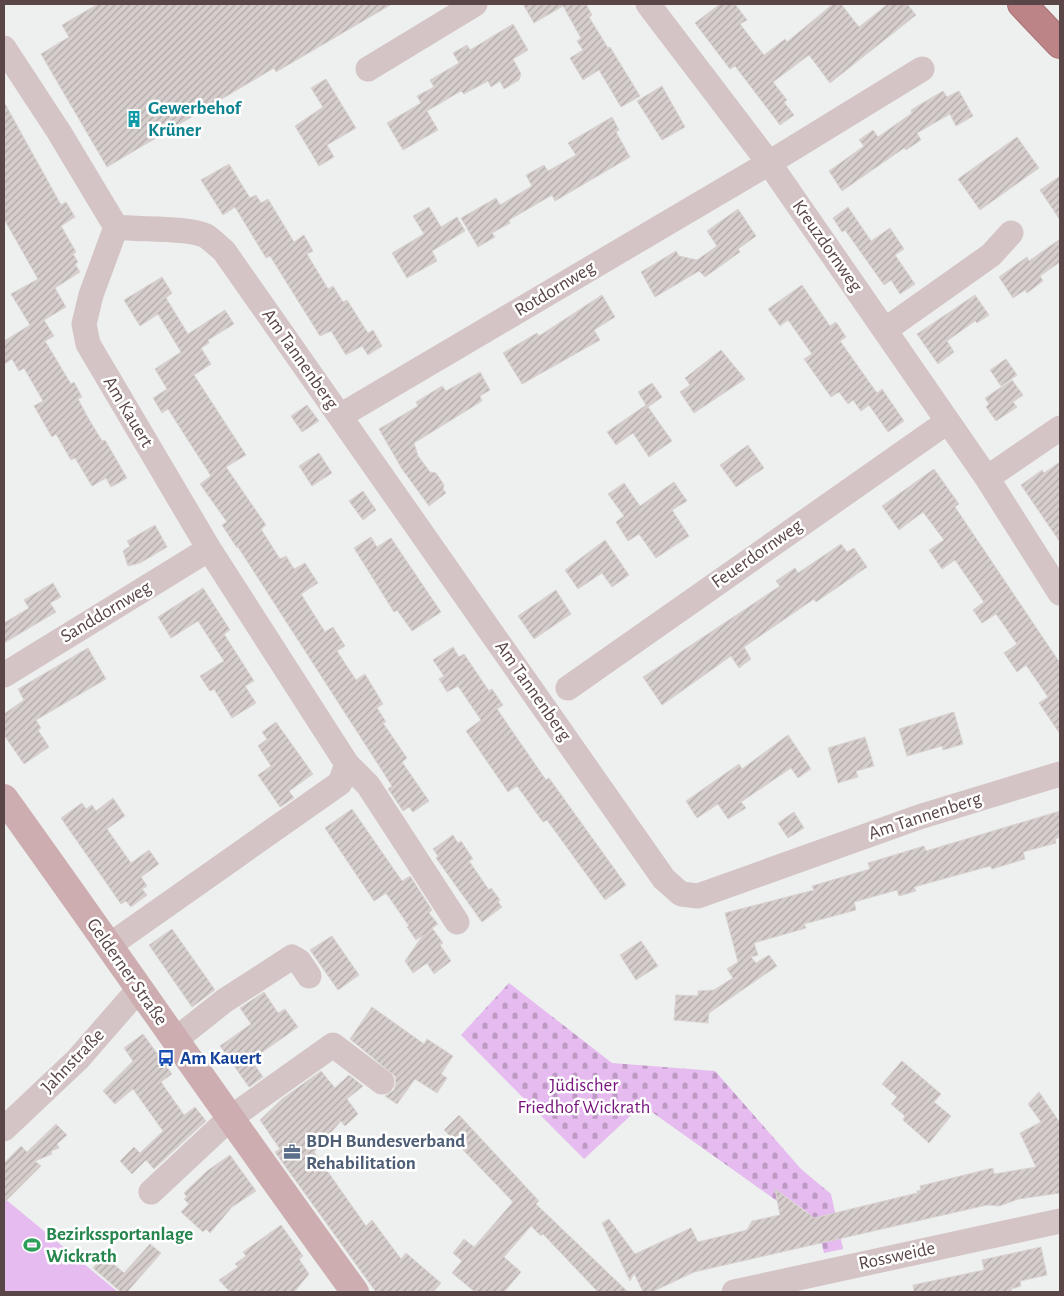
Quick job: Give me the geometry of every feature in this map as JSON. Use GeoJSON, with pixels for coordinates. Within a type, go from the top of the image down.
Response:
{"type":"FeatureCollection","features":[{"type":"Feature","properties":{"kind":"highway"},"geometry":{"type":"LineString","coordinates":[[1022,4],[1060,44]]}},
{"type":"Feature","properties":{"kind":"main road","name":"Gelderner Straße"},"geometry":{"type":"LineString","coordinates":[[4,798],[110,945],[230,1119],[356,1292]]}},
{"type":"Feature","properties":{"kind":"street"},"geometry":{"type":"LineString","coordinates":[[368,69],[474,4]]}},
{"type":"Feature","properties":{"kind":"street","name":"Kreuzdornweg"},"geometry":{"type":"LineString","coordinates":[[648,4],[769,163],[987,478],[1060,592]]}},
{"type":"Feature","properties":{"kind":"street"},"geometry":{"type":"LineString","coordinates":[[4,48],[60,132],[116,227]]}},
{"type":"Feature","properties":{"kind":"street"},"geometry":{"type":"LineString","coordinates":[[769,163],[922,69]]}},
{"type":"Feature","properties":{"kind":"street","name":"Rotdornweg"},"geometry":{"type":"LineString","coordinates":[[340,416],[769,163]]}},
{"type":"Feature","properties":{"kind":"street","name":"Am Tannenberg"},"geometry":{"type":"LineString","coordinates":[[116,227],[141,230],[185,230],[205,236],[224,251],[664,879],[681,894],[698,896],[919,817],[1060,774]]}},
{"type":"Feature","properties":{"kind":"street","name":"Am Kauert"},"geometry":{"type":"LineString","coordinates":[[116,227],[91,295],[84,324],[88,344],[209,549],[347,764],[368,785],[457,922]]}},
{"type":"Feature","properties":{"kind":"street"},"geometry":{"type":"LineString","coordinates":[[885,330],[991,255],[1011,234]]}},
{"type":"Feature","properties":{"kind":"street","name":"Feuerdornweg"},"geometry":{"type":"LineString","coordinates":[[568,688],[947,422]]}},
{"type":"Feature","properties":{"kind":"street"},"geometry":{"type":"LineString","coordinates":[[987,478],[1060,428]]}},
{"type":"Feature","properties":{"kind":"street","name":"Sanddornweg"},"geometry":{"type":"LineString","coordinates":[[4,674],[209,549]]}},
{"type":"Feature","properties":{"kind":"street"},"geometry":{"type":"LineString","coordinates":[[110,945],[340,783],[347,764]]}},
{"type":"Feature","properties":{"kind":"street"},"geometry":{"type":"LineString","coordinates":[[175,1040],[224,1001],[292,957],[299,961],[309,976]]}},
{"type":"Feature","properties":{"kind":"street","name":"Jahnstraße"},"geometry":{"type":"LineString","coordinates":[[4,1129],[78,1059],[139,989]]}},
{"type":"Feature","properties":{"kind":"street"},"geometry":{"type":"LineString","coordinates":[[151,1192],[230,1119],[333,1045],[382,1082]]}},
{"type":"Feature","properties":{"kind":"street","name":"Rossweide"},"geometry":{"type":"LineString","coordinates":[[734,1292],[1060,1220]]}},
{"type":"Feature","properties":{"kind":"green space","name":"Jüdischer Friedhof Wickrath"},"geometry":{"type":"Polygon","coordinates":[[[509,983],[612,1063],[715,1071],[801,1169],[831,1194],[843,1249],[824,1253],[816,1223],[807,1212],[782,1194],[777,1201],[642,1105],[584,1159],[461,1035],[509,983]]]}},
{"type":"Feature","properties":{"kind":"green space","name":"Bezirkssportanlage Wickrath"},"geometry":{"type":"Polygon","coordinates":[[[4,1198],[118,1292],[4,1292],[4,1198]]]}},
{"type":"Feature","properties":{"kind":"building","name":"Gewerbehof Krüner"},"geometry":{"type":"Polygon","coordinates":[[[98,4],[392,4],[276,72],[274,68],[107,167],[41,54],[69,37],[62,25],[98,4]]]}},
{"type":"Feature","properties":{"kind":"building"},"geometry":{"type":"Polygon","coordinates":[[[523,4],[586,4],[592,15],[589,17],[640,96],[621,107],[599,70],[583,80],[570,58],[583,50],[577,41],[581,38],[563,6],[534,23],[523,4]]]}},
{"type":"Feature","properties":{"kind":"building"},"geometry":{"type":"Polygon","coordinates":[[[720,4],[735,4],[747,20],[740,24],[764,55],[785,39],[787,42],[833,4],[841,4],[859,27],[888,4],[907,4],[916,15],[830,83],[809,55],[773,82],[787,100],[784,102],[794,115],[780,125],[735,66],[730,69],[695,23],[720,4]]]}},
{"type":"Feature","properties":{"kind":"building"},"geometry":{"type":"Polygon","coordinates":[[[513,24],[528,50],[513,59],[521,74],[519,80],[504,89],[500,81],[491,87],[488,81],[464,94],[461,91],[427,111],[438,130],[403,150],[387,123],[421,103],[417,96],[434,87],[430,80],[459,63],[453,53],[467,45],[470,50],[513,24]]]}},
{"type":"Feature","properties":{"kind":"building"},"geometry":{"type":"Polygon","coordinates":[[[326,79],[356,128],[327,145],[334,157],[319,166],[295,126],[323,107],[311,88],[326,79]]]}},
{"type":"Feature","properties":{"kind":"building"},"geometry":{"type":"Polygon","coordinates":[[[662,86],[685,127],[662,140],[637,101],[662,86]]]}},
{"type":"Feature","properties":{"kind":"building"},"geometry":{"type":"Polygon","coordinates":[[[943,91],[947,97],[959,91],[973,116],[956,126],[950,114],[917,133],[921,140],[906,150],[904,148],[842,191],[829,171],[864,146],[859,140],[873,130],[878,137],[912,113],[911,110],[943,91]]]}},
{"type":"Feature","properties":{"kind":"building"},"geometry":{"type":"Polygon","coordinates":[[[4,102],[61,205],[66,202],[75,217],[61,226],[76,252],[73,254],[78,262],[75,264],[80,272],[55,288],[66,307],[44,320],[54,336],[45,341],[71,384],[74,382],[82,397],[78,399],[87,416],[102,441],[105,440],[127,478],[111,487],[106,478],[92,486],[75,458],[71,460],[56,434],[52,437],[34,406],[43,401],[24,368],[19,371],[12,359],[4,364],[4,341],[30,325],[11,294],[38,279],[4,219],[4,102]]]}},
{"type":"Feature","properties":{"kind":"building"},"geometry":{"type":"Polygon","coordinates":[[[612,117],[619,130],[616,132],[630,157],[555,201],[552,195],[509,220],[510,223],[492,233],[495,237],[478,247],[461,218],[496,198],[500,205],[532,186],[526,175],[544,165],[548,171],[576,155],[568,143],[612,117]]]}},
{"type":"Feature","properties":{"kind":"building"},"geometry":{"type":"Polygon","coordinates":[[[1017,137],[1039,168],[980,210],[958,179],[1017,137]]]}},
{"type":"Feature","properties":{"kind":"building"},"geometry":{"type":"Polygon","coordinates":[[[229,164],[250,198],[256,195],[261,203],[268,199],[294,242],[304,235],[313,251],[307,254],[328,289],[333,286],[343,302],[347,300],[368,333],[373,330],[382,346],[368,355],[362,346],[346,355],[331,331],[320,336],[270,256],[266,258],[235,207],[223,215],[201,180],[229,164]]]}},
{"type":"Feature","properties":{"kind":"building"},"geometry":{"type":"Polygon","coordinates":[[[1060,176],[1060,220],[1040,190],[1060,176]]]}},
{"type":"Feature","properties":{"kind":"building"},"geometry":{"type":"Polygon","coordinates":[[[429,207],[441,227],[457,217],[465,231],[432,251],[437,261],[407,278],[392,253],[424,234],[413,216],[429,207]]]}},
{"type":"Feature","properties":{"kind":"building"},"geometry":{"type":"Polygon","coordinates":[[[848,207],[871,241],[890,228],[904,249],[895,255],[915,284],[900,294],[891,280],[884,285],[845,230],[842,232],[833,218],[848,207]]]}},
{"type":"Feature","properties":{"kind":"building"},"geometry":{"type":"Polygon","coordinates":[[[738,209],[756,236],[738,249],[740,252],[705,277],[699,271],[655,297],[641,272],[676,251],[679,256],[697,260],[717,246],[707,231],[738,209]]]}},
{"type":"Feature","properties":{"kind":"building"},"geometry":{"type":"Polygon","coordinates":[[[1060,239],[1060,262],[1040,276],[1043,281],[1027,293],[1025,290],[1013,298],[999,277],[1027,257],[1029,261],[1060,239]]]}},
{"type":"Feature","properties":{"kind":"building"},"geometry":{"type":"Polygon","coordinates":[[[162,277],[172,293],[166,298],[188,334],[225,310],[234,324],[208,340],[209,343],[201,348],[211,364],[194,375],[246,455],[226,467],[266,525],[261,529],[280,559],[286,556],[294,569],[305,563],[318,583],[301,594],[325,632],[333,627],[345,646],[337,651],[356,680],[365,674],[383,704],[377,708],[386,722],[383,723],[407,758],[402,762],[429,801],[413,812],[409,807],[403,811],[388,789],[392,786],[222,525],[227,522],[200,484],[211,476],[168,409],[162,413],[153,398],[167,389],[155,369],[181,352],[158,314],[140,326],[124,300],[162,277]]]}},
{"type":"Feature","properties":{"kind":"building"},"geometry":{"type":"Polygon","coordinates":[[[802,285],[830,326],[836,322],[846,337],[840,341],[877,393],[882,389],[904,421],[888,432],[869,405],[861,411],[853,400],[848,404],[839,392],[831,397],[804,359],[812,354],[788,320],[780,326],[768,309],[802,285]]]}},
{"type":"Feature","properties":{"kind":"building"},"geometry":{"type":"Polygon","coordinates":[[[602,295],[615,317],[594,330],[600,340],[522,384],[503,353],[537,333],[539,336],[602,295]]]}},
{"type":"Feature","properties":{"kind":"building"},"geometry":{"type":"Polygon","coordinates":[[[975,295],[989,315],[977,323],[975,321],[947,341],[954,352],[938,364],[917,334],[975,295]]]}},
{"type":"Feature","properties":{"kind":"building"},"geometry":{"type":"Polygon","coordinates":[[[721,350],[745,379],[694,413],[680,392],[690,385],[685,378],[721,350]]]}},
{"type":"Feature","properties":{"kind":"building"},"geometry":{"type":"Polygon","coordinates":[[[1006,359],[1017,375],[1001,386],[990,370],[1006,359]]]}},
{"type":"Feature","properties":{"kind":"building"},"geometry":{"type":"Polygon","coordinates":[[[480,372],[490,390],[480,396],[482,401],[414,443],[418,456],[430,472],[436,473],[444,485],[443,489],[446,493],[429,506],[402,469],[379,429],[418,406],[416,402],[442,386],[446,391],[480,372]]]}},
{"type":"Feature","properties":{"kind":"building"},"geometry":{"type":"Polygon","coordinates":[[[1012,380],[1023,395],[1013,402],[1017,407],[996,421],[986,407],[989,404],[985,398],[1012,380]]]}},
{"type":"Feature","properties":{"kind":"building"},"geometry":{"type":"Polygon","coordinates":[[[652,383],[662,397],[648,407],[672,441],[649,457],[633,433],[616,445],[607,432],[646,405],[638,392],[652,383]]]}},
{"type":"Feature","properties":{"kind":"building"},"geometry":{"type":"Polygon","coordinates":[[[307,405],[319,421],[302,432],[291,416],[307,405]]]}},
{"type":"Feature","properties":{"kind":"building"},"geometry":{"type":"Polygon","coordinates":[[[748,445],[764,468],[736,487],[720,465],[748,445]]]}},
{"type":"Feature","properties":{"kind":"building"},"geometry":{"type":"Polygon","coordinates":[[[319,453],[332,473],[312,486],[299,466],[319,453]]]}},
{"type":"Feature","properties":{"kind":"building"},"geometry":{"type":"Polygon","coordinates":[[[1060,462],[1060,542],[1021,485],[1042,470],[1044,473],[1060,462]]]}},
{"type":"Feature","properties":{"kind":"building"},"geometry":{"type":"Polygon","coordinates":[[[934,469],[959,504],[955,507],[1060,663],[1060,734],[1039,703],[1048,697],[1026,665],[1017,672],[1004,653],[1017,644],[996,614],[982,623],[973,610],[984,602],[955,560],[942,569],[929,550],[944,540],[923,512],[899,530],[882,506],[934,469]]]}},
{"type":"Feature","properties":{"kind":"building"},"geometry":{"type":"Polygon","coordinates":[[[674,482],[687,501],[672,510],[689,536],[656,558],[639,534],[628,541],[616,522],[624,516],[608,494],[624,483],[640,506],[674,482]]]}},
{"type":"Feature","properties":{"kind":"building"},"geometry":{"type":"Polygon","coordinates":[[[363,491],[376,510],[363,520],[349,501],[363,491]]]}},
{"type":"Feature","properties":{"kind":"building"},"geometry":{"type":"Polygon","coordinates":[[[155,525],[167,547],[140,563],[128,566],[123,551],[130,546],[127,541],[155,525]]]}},
{"type":"Feature","properties":{"kind":"building"},"geometry":{"type":"Polygon","coordinates":[[[371,537],[377,547],[391,538],[441,612],[412,631],[397,610],[394,612],[354,548],[371,537]]]}},
{"type":"Feature","properties":{"kind":"building"},"geometry":{"type":"Polygon","coordinates":[[[605,540],[629,575],[612,587],[602,573],[578,589],[565,570],[605,540]]]}},
{"type":"Feature","properties":{"kind":"building"},"geometry":{"type":"Polygon","coordinates":[[[841,544],[847,552],[854,548],[867,567],[816,602],[814,599],[744,647],[751,659],[739,668],[731,656],[662,705],[643,677],[780,586],[776,581],[795,568],[798,573],[841,544]]]}},
{"type":"Feature","properties":{"kind":"building"},"geometry":{"type":"Polygon","coordinates":[[[53,583],[61,597],[50,603],[56,612],[4,643],[4,623],[29,608],[24,600],[53,583]]]}},
{"type":"Feature","properties":{"kind":"building"},"geometry":{"type":"Polygon","coordinates":[[[203,588],[230,630],[224,634],[254,681],[245,686],[256,703],[232,718],[214,689],[210,691],[200,676],[224,661],[198,621],[171,638],[158,617],[203,588]]]}},
{"type":"Feature","properties":{"kind":"building"},"geometry":{"type":"Polygon","coordinates":[[[556,590],[571,614],[534,639],[518,616],[556,590]]]}},
{"type":"Feature","properties":{"kind":"building"},"geometry":{"type":"Polygon","coordinates":[[[453,647],[459,657],[464,654],[489,691],[492,689],[503,705],[497,709],[546,780],[549,778],[626,885],[605,900],[547,820],[543,822],[517,786],[508,792],[466,731],[481,720],[458,686],[447,692],[439,679],[444,676],[433,660],[453,647]]]}},
{"type":"Feature","properties":{"kind":"building"},"geometry":{"type":"Polygon","coordinates":[[[88,648],[106,679],[36,720],[41,728],[38,730],[49,747],[24,764],[4,735],[4,714],[24,700],[18,689],[88,648]]]}},
{"type":"Feature","properties":{"kind":"building"},"geometry":{"type":"Polygon","coordinates":[[[954,712],[963,744],[943,750],[942,746],[907,756],[899,729],[954,712]]]}},
{"type":"Feature","properties":{"kind":"building"},"geometry":{"type":"Polygon","coordinates":[[[276,722],[313,774],[289,791],[294,798],[280,807],[258,775],[271,766],[258,746],[267,739],[262,732],[276,722]]]}},
{"type":"Feature","properties":{"kind":"building"},"geometry":{"type":"Polygon","coordinates":[[[788,735],[811,769],[798,778],[791,768],[741,802],[746,808],[728,819],[718,804],[697,818],[686,801],[739,764],[742,769],[788,735]]]}},
{"type":"Feature","properties":{"kind":"building"},"geometry":{"type":"Polygon","coordinates":[[[865,737],[874,766],[856,771],[858,777],[838,783],[828,748],[865,737]]]}},
{"type":"Feature","properties":{"kind":"building"},"geometry":{"type":"Polygon","coordinates":[[[113,798],[125,816],[107,829],[131,863],[149,850],[159,864],[141,877],[147,886],[142,889],[147,895],[131,907],[126,901],[121,904],[61,818],[82,803],[86,809],[92,805],[96,811],[113,798]]]}},
{"type":"Feature","properties":{"kind":"building"},"geometry":{"type":"Polygon","coordinates":[[[352,809],[402,881],[410,876],[432,910],[429,913],[438,924],[432,928],[443,943],[440,945],[451,961],[434,974],[427,963],[413,973],[405,961],[423,935],[416,940],[407,927],[409,926],[386,893],[374,901],[325,828],[352,809]]]}},
{"type":"Feature","properties":{"kind":"building"},"geometry":{"type":"Polygon","coordinates":[[[1060,811],[1060,837],[1055,839],[1056,843],[1023,852],[1025,859],[992,869],[990,866],[914,887],[916,891],[899,896],[897,890],[854,902],[856,910],[804,924],[806,928],[754,943],[758,955],[751,957],[756,963],[769,955],[777,966],[709,1013],[708,1023],[674,1020],[676,995],[698,996],[698,991],[714,990],[733,978],[727,969],[738,962],[725,913],[814,890],[812,886],[870,869],[868,863],[924,846],[926,851],[1060,811]]]}},
{"type":"Feature","properties":{"kind":"building"},"geometry":{"type":"Polygon","coordinates":[[[794,812],[804,828],[788,838],[778,823],[794,812]]]}},
{"type":"Feature","properties":{"kind":"building"},"geometry":{"type":"Polygon","coordinates":[[[453,835],[458,843],[461,841],[473,859],[469,861],[489,890],[491,888],[500,900],[498,902],[502,907],[482,922],[436,858],[438,856],[433,849],[453,835]]]}},
{"type":"Feature","properties":{"kind":"building"},"geometry":{"type":"Polygon","coordinates":[[[172,929],[215,990],[192,1007],[149,945],[172,929]]]}},
{"type":"Feature","properties":{"kind":"building"},"geometry":{"type":"Polygon","coordinates":[[[332,936],[359,975],[338,990],[310,950],[332,936]]]}},
{"type":"Feature","properties":{"kind":"building"},"geometry":{"type":"Polygon","coordinates":[[[641,941],[658,966],[636,980],[620,955],[641,941]]]}},
{"type":"Feature","properties":{"kind":"building"},"geometry":{"type":"Polygon","coordinates":[[[264,992],[278,1013],[285,1009],[298,1027],[251,1060],[263,1077],[249,1087],[220,1046],[251,1024],[240,1008],[264,992]]]}},
{"type":"Feature","properties":{"kind":"building"},"geometry":{"type":"Polygon","coordinates":[[[372,1007],[424,1044],[427,1039],[453,1056],[441,1074],[447,1078],[437,1093],[415,1079],[397,1104],[385,1096],[394,1090],[395,1076],[350,1039],[372,1007]]]}},
{"type":"Feature","properties":{"kind":"building"},"geometry":{"type":"Polygon","coordinates":[[[143,1034],[172,1074],[161,1082],[184,1115],[195,1107],[206,1121],[154,1169],[146,1160],[132,1174],[120,1161],[134,1147],[140,1153],[163,1131],[133,1089],[115,1104],[103,1091],[133,1061],[124,1048],[143,1034]]]}},
{"type":"Feature","properties":{"kind":"building"},"geometry":{"type":"Polygon","coordinates":[[[902,1061],[941,1094],[934,1102],[951,1116],[929,1143],[903,1120],[905,1116],[891,1104],[897,1097],[882,1084],[902,1061]]]}},
{"type":"Feature","properties":{"kind":"building"},"geometry":{"type":"Polygon","coordinates":[[[321,1071],[335,1088],[349,1075],[363,1086],[347,1099],[358,1114],[345,1126],[341,1121],[314,1152],[366,1226],[372,1220],[401,1259],[406,1253],[441,1283],[433,1292],[376,1292],[275,1152],[280,1149],[260,1120],[282,1099],[321,1071]]]}},
{"type":"Feature","properties":{"kind":"building"},"geometry":{"type":"Polygon","coordinates":[[[1039,1092],[1060,1123],[1060,1193],[1019,1199],[999,1206],[987,1205],[694,1272],[652,1292],[643,1292],[634,1273],[630,1281],[602,1223],[609,1219],[635,1254],[691,1228],[698,1242],[747,1230],[752,1221],[780,1215],[775,1189],[814,1218],[917,1193],[917,1191],[921,1190],[920,1186],[993,1168],[994,1174],[1036,1167],[1020,1133],[1041,1122],[1028,1104],[1039,1092]]]}},
{"type":"Feature","properties":{"kind":"building"},"geometry":{"type":"Polygon","coordinates":[[[459,1115],[539,1201],[536,1204],[628,1292],[598,1292],[543,1234],[541,1236],[531,1226],[504,1257],[521,1272],[504,1292],[475,1292],[452,1273],[462,1261],[453,1253],[464,1239],[474,1247],[513,1202],[444,1130],[459,1115]]]}},
{"type":"Feature","properties":{"kind":"building"},"geometry":{"type":"Polygon","coordinates":[[[56,1124],[67,1135],[57,1144],[59,1148],[51,1151],[52,1154],[35,1161],[41,1166],[4,1203],[4,1163],[21,1146],[27,1152],[56,1124]]]}},
{"type":"Feature","properties":{"kind":"building"},"geometry":{"type":"Polygon","coordinates":[[[230,1155],[256,1191],[232,1207],[210,1233],[206,1229],[203,1232],[181,1212],[189,1204],[184,1199],[187,1197],[184,1193],[207,1171],[230,1155]]]}},
{"type":"Feature","properties":{"kind":"building"},"geometry":{"type":"Polygon","coordinates":[[[281,1225],[303,1256],[299,1259],[309,1274],[294,1292],[230,1292],[219,1280],[238,1267],[235,1264],[246,1256],[243,1252],[281,1225]]]}},
{"type":"Feature","properties":{"kind":"building"},"geometry":{"type":"Polygon","coordinates":[[[150,1244],[161,1253],[127,1292],[121,1292],[93,1268],[103,1255],[124,1273],[150,1244]]]}},
{"type":"Feature","properties":{"kind":"building"},"geometry":{"type":"Polygon","coordinates":[[[1041,1247],[1047,1275],[1020,1281],[1021,1286],[1011,1289],[1012,1292],[914,1292],[913,1285],[984,1270],[982,1260],[1041,1247]]]}},
{"type":"Feature","properties":{"kind":"place","name":"Gewerbehof Krüner"},"geometry":{"type":"Point","coordinates":[134,119]}},
{"type":"Feature","properties":{"kind":"place","name":"Am Kauert"},"geometry":{"type":"Point","coordinates":[166,1058]}},
{"type":"Feature","properties":{"kind":"place","name":"BDH Bundesverband Rehabilitation"},"geometry":{"type":"Point","coordinates":[292,1152]}},
{"type":"Feature","properties":{"kind":"place","name":"Bezirkssportanlage Wickrath"},"geometry":{"type":"Point","coordinates":[32,1245]}}]}
